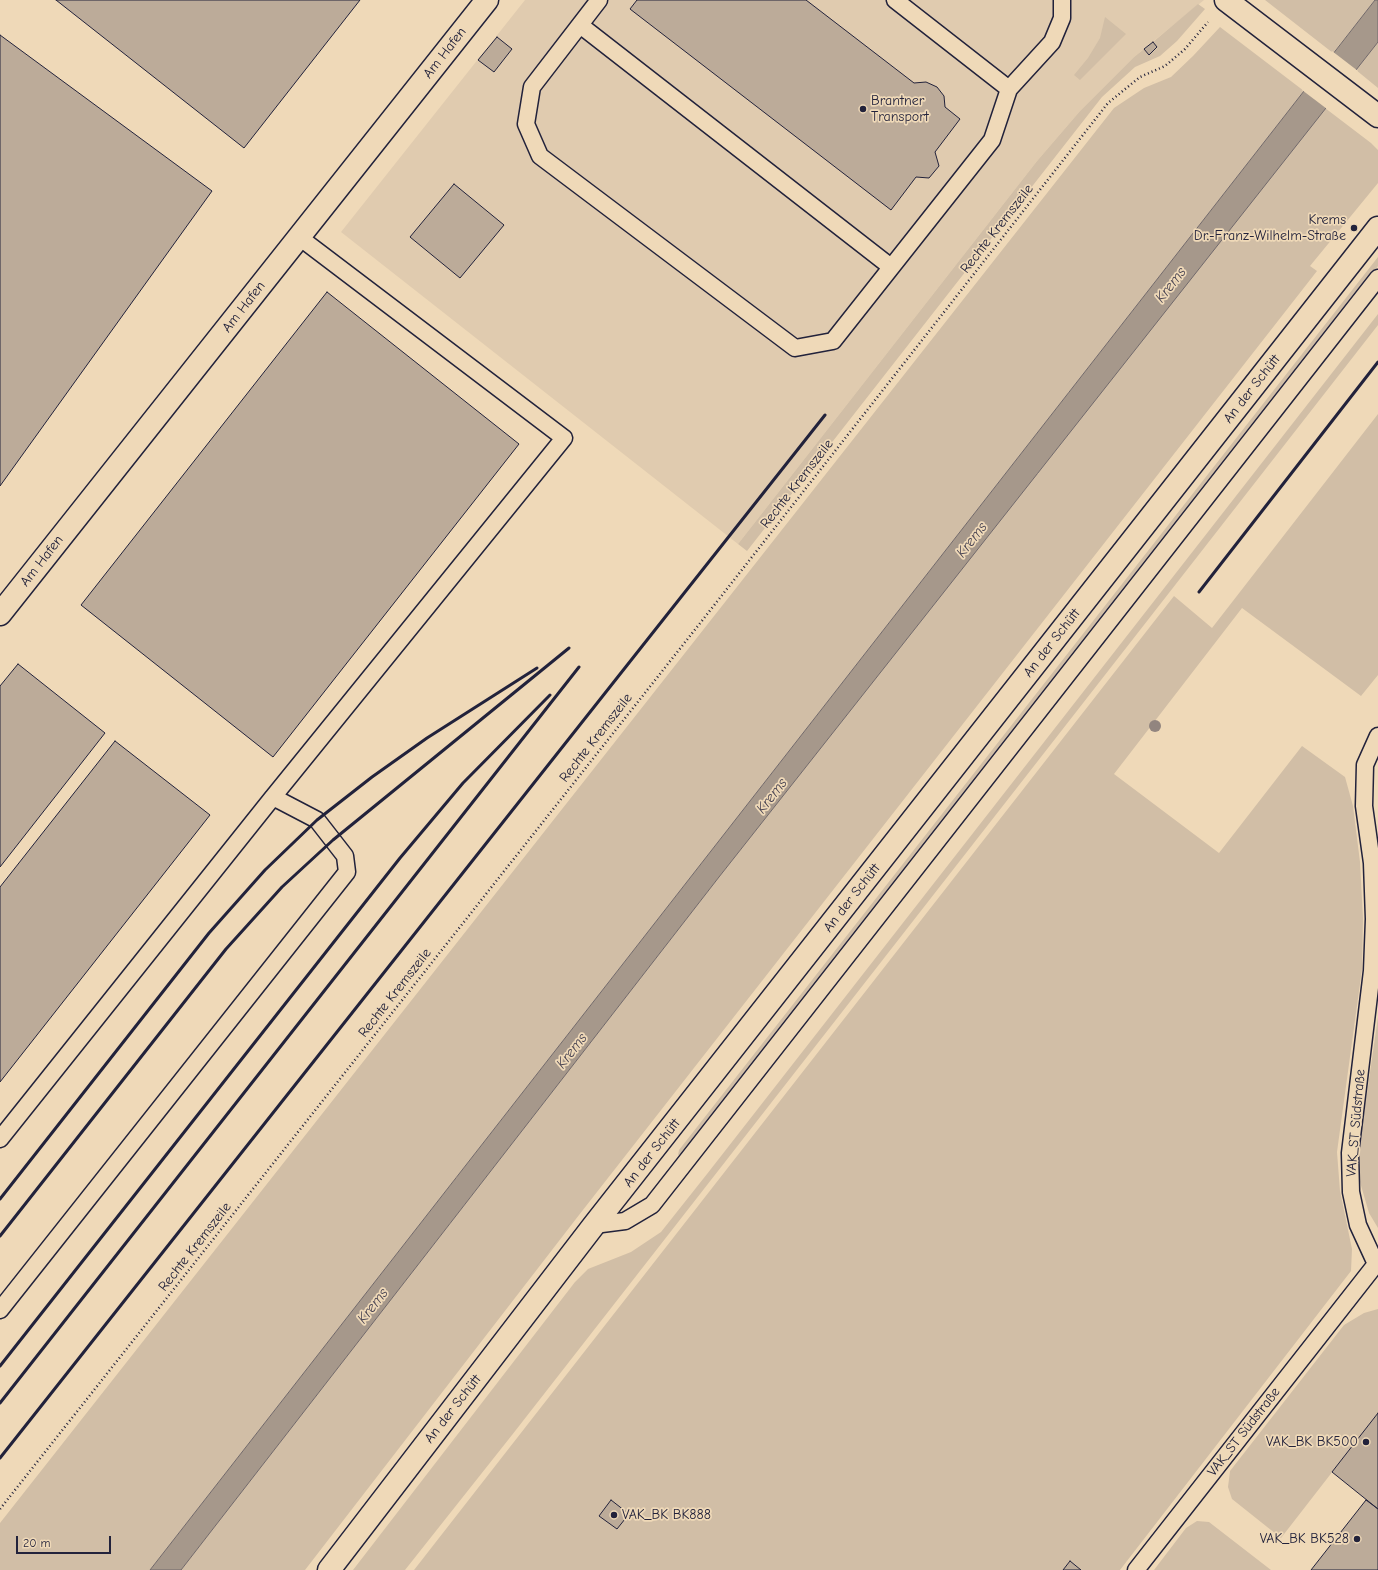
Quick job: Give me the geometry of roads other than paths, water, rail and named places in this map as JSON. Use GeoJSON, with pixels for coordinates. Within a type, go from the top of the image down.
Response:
{"type":"FeatureCollection","features":[{"type":"Feature","properties":{"kind":"street","name":"Am Hafen"},"geometry":{"type":"LineString","coordinates":[[0,614],[487,0]]}},
{"type":"Feature","properties":{"kind":"street"},"geometry":{"type":"LineString","coordinates":[[1230,3],[1378,116]]}},
{"type":"Feature","properties":{"kind":"street","name":"An der Schütt"},"geometry":{"type":"LineString","coordinates":[[329,1570],[594,1225],[1378,228]]}},
{"type":"Feature","properties":{"kind":"lane"},"geometry":{"type":"LineString","coordinates":[[599,0],[532,87],[526,124],[540,156],[795,348],[833,341],[890,267],[992,140],[1009,89],[1052,42],[1062,18],[1062,0]]}},
{"type":"Feature","properties":{"kind":"lane"},"geometry":{"type":"LineString","coordinates":[[895,0],[1009,89]]}},
{"type":"Feature","properties":{"kind":"lane"},"geometry":{"type":"LineString","coordinates":[[580,25],[890,267]]}},
{"type":"Feature","properties":{"kind":"lane"},"geometry":{"type":"LineString","coordinates":[[0,1139],[273,797],[564,438],[299,237]]}},
{"type":"Feature","properties":{"kind":"lane"},"geometry":{"type":"LineString","coordinates":[[594,1225],[625,1221],[652,1205],[1374,281],[1378,278]]}},
{"type":"Feature","properties":{"kind":"lane","name":"VAK_ST Südstraße"},"geometry":{"type":"LineString","coordinates":[[1136,1570],[1377,1265],[1358,1225],[1351,1192],[1350,1153],[1372,971],[1374,918],[1372,863],[1364,806],[1365,765],[1378,736]]}},
{"type":"Feature","properties":{"kind":"lane"},"geometry":{"type":"LineString","coordinates":[[0,1310],[347,872],[345,856],[317,820],[273,797]]}},
{"type":"Feature","properties":{"kind":"water","name":"Krems"},"geometry":{"type":"Polygon","coordinates":[[[1375,0],[1378,0],[1378,42],[719,877],[181,1570],[150,1570],[1375,0]]]}},
{"type":"Feature","properties":{"kind":"railway"},"geometry":{"type":"LineString","coordinates":[[1199,592],[1378,362]]}},
{"type":"Feature","properties":{"kind":"railway"},"geometry":{"type":"LineString","coordinates":[[0,1458],[825,415]]}},
{"type":"Feature","properties":{"kind":"railway"},"geometry":{"type":"LineString","coordinates":[[0,1236],[226,949],[282,887],[333,840],[569,648]]}},
{"type":"Feature","properties":{"kind":"railway"},"geometry":{"type":"LineString","coordinates":[[0,1403],[579,667]]}},
{"type":"Feature","properties":{"kind":"railway"},"geometry":{"type":"LineString","coordinates":[[0,1199],[209,933],[265,870],[317,820],[372,777],[427,738],[537,668]]}},
{"type":"Feature","properties":{"kind":"railway"},"geometry":{"type":"LineString","coordinates":[[0,1366],[400,858],[463,783],[550,695]]}},
{"type":"Feature","properties":{"kind":"place","name":"Brantner Transport"},"geometry":{"type":"Point","coordinates":[863,109]}},
{"type":"Feature","properties":{"kind":"place","name":"Krems Dr.-Franz-Wilhelm-Straße"},"geometry":{"type":"Point","coordinates":[1354,228]}},
{"type":"Feature","properties":{"kind":"place","name":"VAK_BK BK500"},"geometry":{"type":"Point","coordinates":[1366,1442]}},
{"type":"Feature","properties":{"kind":"place","name":"VAK_BK BK888"},"geometry":{"type":"Point","coordinates":[614,1515]}},
{"type":"Feature","properties":{"kind":"place","name":"VAK_BK BK528"},"geometry":{"type":"Point","coordinates":[1357,1539]}}]}
